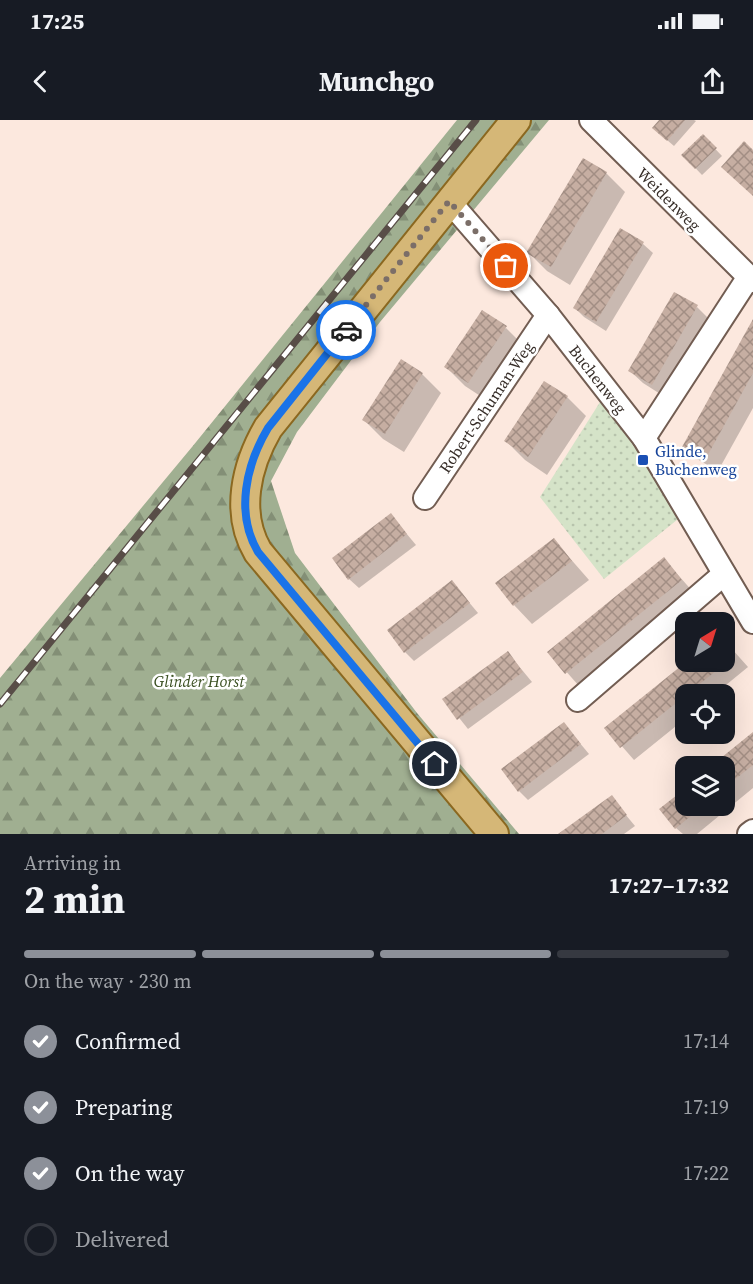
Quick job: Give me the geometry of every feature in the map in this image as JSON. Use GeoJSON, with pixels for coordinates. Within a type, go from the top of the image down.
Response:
{"type":"FeatureCollection","features":[{"type":"Feature","properties":{"kind":"main road"},"geometry":{"type":"LineString","coordinates":[[494,834],[258,552],[248,534],[245,521],[252,461],[268,428],[516,120]]}},
{"type":"Feature","properties":{"kind":"street","name":"Weidenweg"},"geometry":{"type":"LineString","coordinates":[[591,120],[750,280],[644,438]]}},
{"type":"Feature","properties":{"kind":"street","name":"Buchenweg"},"geometry":{"type":"LineString","coordinates":[[449,201],[548,315],[644,438],[753,622]]}},
{"type":"Feature","properties":{"kind":"street","name":"Robert-Schuman-Weg"},"geometry":{"type":"LineString","coordinates":[[425,498],[548,315]]}},
{"type":"Feature","properties":{"kind":"street"},"geometry":{"type":"LineString","coordinates":[[578,700],[724,574]]}},
{"type":"Feature","properties":{"kind":"street"},"geometry":{"type":"LineString","coordinates":[[749,834],[753,831]]}},
{"type":"Feature","properties":{"kind":"green space","name":"Glinder Horst"},"geometry":{"type":"Polygon","coordinates":[[[457,120],[549,120],[380,322],[297,432],[271,481],[295,553],[417,713],[519,834],[0,834],[0,678],[192,447],[457,120]]]}},
{"type":"Feature","properties":{"kind":"green space"},"geometry":{"type":"Polygon","coordinates":[[[607,391],[688,511],[604,579],[540,497],[607,391]]]}},
{"type":"Feature","properties":{"kind":"building"},"geometry":{"type":"Polygon","coordinates":[[[659,120],[685,120],[667,141],[652,128],[659,120]]]}},
{"type":"Feature","properties":{"kind":"building"},"geometry":{"type":"Polygon","coordinates":[[[703,134],[717,148],[695,169],[681,155],[703,134]]]}},
{"type":"Feature","properties":{"kind":"building"},"geometry":{"type":"Polygon","coordinates":[[[744,141],[753,150],[753,196],[721,167],[744,141]]]}},
{"type":"Feature","properties":{"kind":"building"},"geometry":{"type":"Polygon","coordinates":[[[583,158],[607,172],[551,267],[526,253],[583,158]]]}},
{"type":"Feature","properties":{"kind":"building"},"geometry":{"type":"Polygon","coordinates":[[[620,228],[644,242],[596,322],[573,308],[620,228]]]}},
{"type":"Feature","properties":{"kind":"building"},"geometry":{"type":"Polygon","coordinates":[[[674,292],[698,305],[652,385],[628,371],[674,292]]]}},
{"type":"Feature","properties":{"kind":"building"},"geometry":{"type":"Polygon","coordinates":[[[482,310],[507,326],[468,383],[444,367],[482,310]]]}},
{"type":"Feature","properties":{"kind":"building"},"geometry":{"type":"Polygon","coordinates":[[[753,319],[753,373],[705,460],[682,447],[753,319]]]}},
{"type":"Feature","properties":{"kind":"building"},"geometry":{"type":"Polygon","coordinates":[[[401,359],[423,373],[385,434],[362,420],[401,359]]]}},
{"type":"Feature","properties":{"kind":"building"},"geometry":{"type":"Polygon","coordinates":[[[544,381],[568,396],[528,457],[504,441],[544,381]]]}},
{"type":"Feature","properties":{"kind":"building"},"geometry":{"type":"Polygon","coordinates":[[[391,513],[407,534],[348,580],[332,558],[391,513]]]}},
{"type":"Feature","properties":{"kind":"building"},"geometry":{"type":"Polygon","coordinates":[[[554,538],[572,561],[513,606],[495,583],[554,538]]]}},
{"type":"Feature","properties":{"kind":"building"},"geometry":{"type":"Polygon","coordinates":[[[664,557],[682,580],[565,674],[547,652],[664,557]]]}},
{"type":"Feature","properties":{"kind":"building"},"geometry":{"type":"Polygon","coordinates":[[[452,580],[470,603],[404,653],[387,630],[452,580]]]}},
{"type":"Feature","properties":{"kind":"building"},"geometry":{"type":"Polygon","coordinates":[[[508,651],[523,672],[457,720],[442,699],[508,651]]]}},
{"type":"Feature","properties":{"kind":"building"},"geometry":{"type":"Polygon","coordinates":[[[675,671],[715,672],[700,684],[675,684],[675,704],[620,748],[604,728],[675,671]]]}},
{"type":"Feature","properties":{"kind":"building"},"geometry":{"type":"Polygon","coordinates":[[[564,722],[581,744],[518,792],[501,769],[564,722]]]}},
{"type":"Feature","properties":{"kind":"building"},"geometry":{"type":"Polygon","coordinates":[[[753,732],[753,765],[735,779],[735,756],[723,756],[753,732]]]}},
{"type":"Feature","properties":{"kind":"building"},"geometry":{"type":"Polygon","coordinates":[[[612,795],[627,815],[602,834],[558,834],[612,795]]]}},
{"type":"Feature","properties":{"kind":"building"},"geometry":{"type":"Polygon","coordinates":[[[675,797],[675,816],[691,816],[675,829],[659,809],[675,797]]]}},
{"type":"Feature","properties":{"kind":"railway"},"geometry":{"type":"LineString","coordinates":[[0,704],[476,120]]}},
{"type":"Feature","properties":{"kind":"way so far"},"geometry":{"type":"LineString","coordinates":[[346,330],[449,201],[506,266]]}},
{"type":"Feature","properties":{"kind":"place","name":"Glinde, Buchenweg"},"geometry":{"type":"Point","coordinates":[643,460]}},
{"type":"Feature","properties":{"kind":"route"},"geometry":{"type":"LineString","coordinates":[[346,330],[268,428],[257,446],[248,478],[245,521],[248,534],[258,552],[435,764]]}}]}
